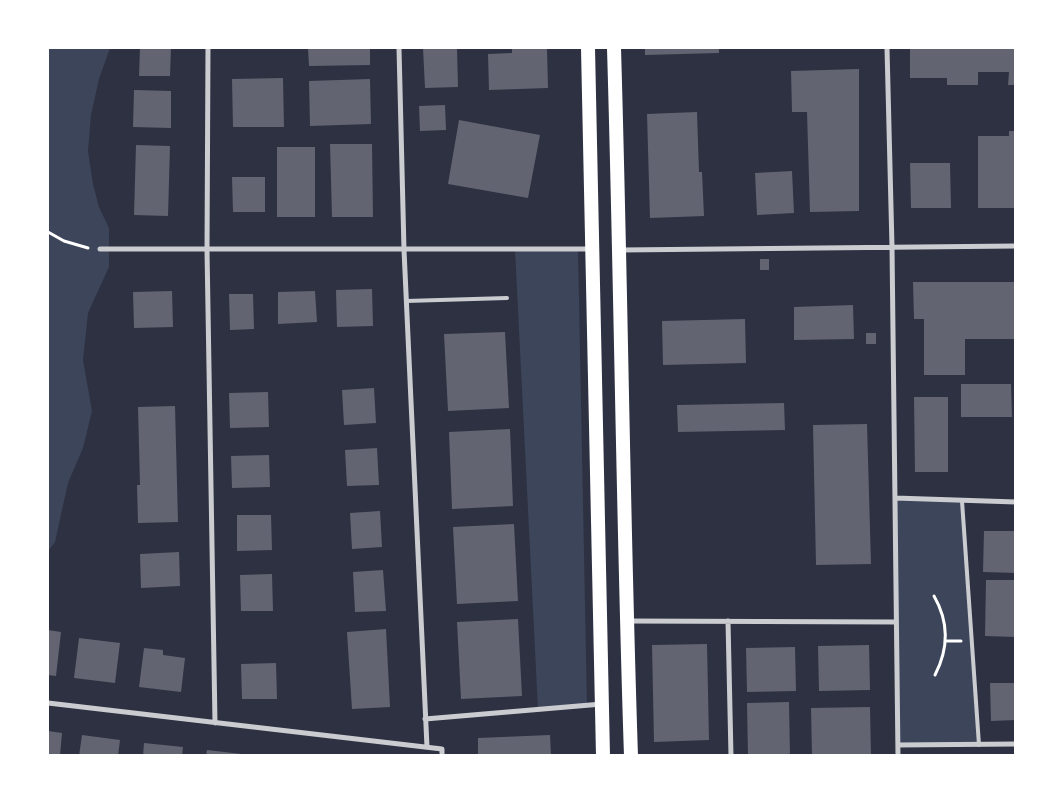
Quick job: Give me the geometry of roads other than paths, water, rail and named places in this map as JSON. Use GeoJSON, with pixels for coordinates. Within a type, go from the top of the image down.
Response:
{"type":"FeatureCollection","features":[{"type":"Feature","properties":{"kind":"highway"},"geometry":{"type":"LineString","coordinates":[[588,48],[603,756]]}},
{"type":"Feature","properties":{"kind":"highway"},"geometry":{"type":"LineString","coordinates":[[614,48],[620,250],[626,621],[631,756]]}},
{"type":"Feature","properties":{"kind":"street"},"geometry":{"type":"LineString","coordinates":[[208,48],[207,250],[215,723]]}},
{"type":"Feature","properties":{"kind":"street"},"geometry":{"type":"LineString","coordinates":[[399,48],[406,301],[427,748]]}},
{"type":"Feature","properties":{"kind":"street"},"geometry":{"type":"LineString","coordinates":[[888,48],[898,756]]}},
{"type":"Feature","properties":{"kind":"street"},"geometry":{"type":"LineString","coordinates":[[620,250],[1016,246]]}},
{"type":"Feature","properties":{"kind":"street"},"geometry":{"type":"LineString","coordinates":[[100,249],[593,249]]}},
{"type":"Feature","properties":{"kind":"street"},"geometry":{"type":"LineString","coordinates":[[895,498],[1016,502]]}},
{"type":"Feature","properties":{"kind":"street"},"geometry":{"type":"LineString","coordinates":[[626,621],[896,622]]}},
{"type":"Feature","properties":{"kind":"street"},"geometry":{"type":"LineString","coordinates":[[728,621],[731,756]]}},
{"type":"Feature","properties":{"kind":"street"},"geometry":{"type":"LineString","coordinates":[[48,703],[442,749],[442,756]]}},
{"type":"Feature","properties":{"kind":"street"},"geometry":{"type":"LineString","coordinates":[[425,720],[602,704]]}},
{"type":"Feature","properties":{"kind":"street"},"geometry":{"type":"LineString","coordinates":[[898,746],[1016,744]]}},
{"type":"Feature","properties":{"kind":"lane"},"geometry":{"type":"LineString","coordinates":[[406,301],[507,298]]}},
{"type":"Feature","properties":{"kind":"lane"},"geometry":{"type":"LineString","coordinates":[[962,501],[979,745]]}}]}
